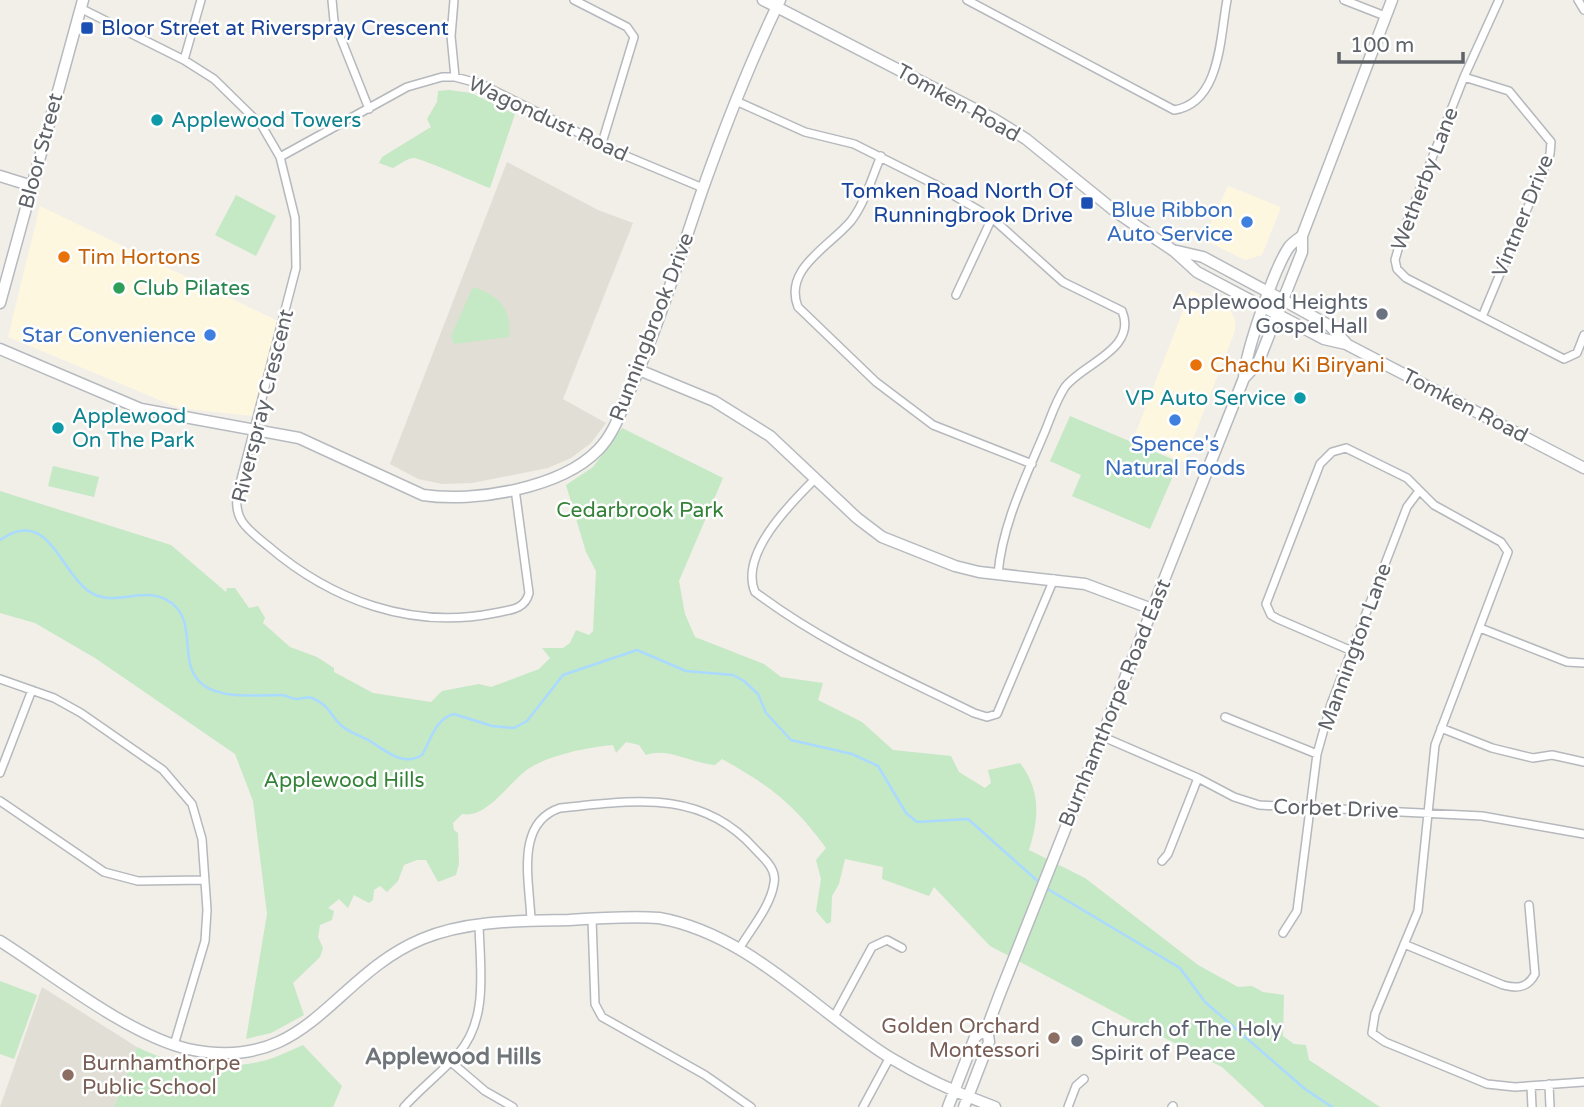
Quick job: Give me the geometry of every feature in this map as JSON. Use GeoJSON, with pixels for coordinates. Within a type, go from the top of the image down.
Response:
{"type":"FeatureCollection","features":[{"type":"Feature","properties":{"kind":"street"},"geometry":{"type":"LineString","coordinates":[[184,60],[201,0]]}},
{"type":"Feature","properties":{"kind":"street"},"geometry":{"type":"LineString","coordinates":[[332,0],[334,21],[369,109]]}},
{"type":"Feature","properties":{"kind":"street"},"geometry":{"type":"LineString","coordinates":[[454,0],[451,36],[455,77]]}},
{"type":"Feature","properties":{"kind":"street"},"geometry":{"type":"LineString","coordinates":[[574,0],[627,27],[634,37],[602,143]]}},
{"type":"Feature","properties":{"kind":"street","name":"Tomken Road"},"geometry":{"type":"LineString","coordinates":[[763,0],[778,4],[994,118],[1026,139],[1116,212],[1174,251],[1197,272],[1324,340],[1346,344],[1584,468]]}},
{"type":"Feature","properties":{"kind":"street"},"geometry":{"type":"LineString","coordinates":[[967,0],[1174,110],[1197,103],[1203,93],[1217,61],[1227,0]]}},
{"type":"Feature","properties":{"kind":"street"},"geometry":{"type":"LineString","coordinates":[[1344,0],[1385,16]]}},
{"type":"Feature","properties":{"kind":"street","name":"Burnhamthorpe Road East"},"geometry":{"type":"LineString","coordinates":[[1244,378],[1258,363],[1302,252],[1302,236],[1391,0]]}},
{"type":"Feature","properties":{"kind":"street","name":"Wetherby Lane"},"geometry":{"type":"LineString","coordinates":[[1499,0],[1464,77],[1403,232],[1395,260],[1397,269],[1406,278],[1564,359],[1577,352],[1584,335]]}},
{"type":"Feature","properties":{"kind":"street"},"geometry":{"type":"LineString","coordinates":[[1577,0],[1584,10]]}},
{"type":"Feature","properties":{"kind":"street","name":"Riverspray Crescent"},"geometry":{"type":"LineString","coordinates":[[81,4],[214,79],[239,100],[262,126],[280,157],[295,218],[296,268],[235,503],[240,523],[313,581],[377,609],[431,618],[485,615],[523,605],[529,588],[515,489]]}},
{"type":"Feature","properties":{"kind":"street","name":"Bloor Street"},"geometry":{"type":"LineString","coordinates":[[0,303],[81,4]]}},
{"type":"Feature","properties":{"kind":"street","name":"Runningbrook Drive"},"geometry":{"type":"LineString","coordinates":[[0,349],[141,409],[299,438],[424,495],[458,498],[515,489],[568,473],[599,449],[610,435],[639,370],[736,101],[778,4]]}},
{"type":"Feature","properties":{"kind":"street","name":"Wagondust Road"},"geometry":{"type":"LineString","coordinates":[[280,157],[418,82],[455,77],[481,84],[703,188]]}},
{"type":"Feature","properties":{"kind":"street","name":"Vintner Drive"},"geometry":{"type":"LineString","coordinates":[[1464,77],[1509,90],[1551,142],[1550,154],[1482,317]]}},
{"type":"Feature","properties":{"kind":"street"},"geometry":{"type":"LineString","coordinates":[[736,101],[805,132],[845,141],[881,156],[992,218],[1063,282],[1118,308],[1125,322],[1111,351],[1064,389],[1000,544],[998,574]]}},
{"type":"Feature","properties":{"kind":"street"},"geometry":{"type":"LineString","coordinates":[[881,156],[852,219],[797,274],[793,295],[797,307],[876,382],[933,425],[1032,464]]}},
{"type":"Feature","properties":{"kind":"street"},"geometry":{"type":"LineString","coordinates":[[0,176],[32,186]]}},
{"type":"Feature","properties":{"kind":"street"},"geometry":{"type":"LineString","coordinates":[[956,295],[992,218]]}},
{"type":"Feature","properties":{"kind":"street","name":"Burnhamthorpe Road East"},"geometry":{"type":"LineString","coordinates":[[966,1102],[989,1042],[987,1028],[1244,378],[1245,358],[1264,308],[1289,247],[1302,236]]}},
{"type":"Feature","properties":{"kind":"street","name":"Tomken Road"},"geometry":{"type":"LineString","coordinates":[[1174,251],[1203,257],[1283,300],[1330,326],[1346,344]]}},
{"type":"Feature","properties":{"kind":"street"},"geometry":{"type":"LineString","coordinates":[[639,370],[691,390],[740,416],[792,454],[815,479],[882,537],[955,566],[998,574],[1054,579],[1103,589],[1152,608]]}},
{"type":"Feature","properties":{"kind":"street"},"geometry":{"type":"LineString","coordinates":[[1352,651],[1278,619],[1271,615],[1266,604],[1320,464],[1332,452],[1354,450],[1407,478],[1444,511],[1506,547],[1506,564],[1435,745],[1422,891],[1405,944],[1371,1026],[1376,1038],[1479,1082],[1505,1087],[1584,1082]]}},
{"type":"Feature","properties":{"kind":"street"},"geometry":{"type":"LineString","coordinates":[[815,479],[780,514],[768,535],[752,572],[751,581],[755,592],[794,621],[843,651],[974,713],[987,717],[997,713],[1054,579]]}},
{"type":"Feature","properties":{"kind":"street","name":"Mannington Lane"},"geometry":{"type":"LineString","coordinates":[[1283,933],[1297,911],[1317,754],[1352,651],[1407,507],[1419,491]]}},
{"type":"Feature","properties":{"kind":"street"},"geometry":{"type":"LineString","coordinates":[[1480,628],[1567,663],[1584,663]]}},
{"type":"Feature","properties":{"kind":"street"},"geometry":{"type":"LineString","coordinates":[[0,679],[54,698],[105,729],[163,770],[180,787],[198,821],[205,880],[205,941],[174,1045]]}},
{"type":"Feature","properties":{"kind":"street"},"geometry":{"type":"LineString","coordinates":[[0,773],[32,690]]}},
{"type":"Feature","properties":{"kind":"street"},"geometry":{"type":"LineString","coordinates":[[1225,717],[1317,754]]}},
{"type":"Feature","properties":{"kind":"street"},"geometry":{"type":"LineString","coordinates":[[1441,727],[1492,748],[1532,758],[1552,755],[1584,762]]}},
{"type":"Feature","properties":{"kind":"street","name":"Corbet Drive"},"geometry":{"type":"LineString","coordinates":[[1101,736],[1198,778],[1234,797],[1259,805],[1482,816],[1584,834]]}},
{"type":"Feature","properties":{"kind":"street"},"geometry":{"type":"LineString","coordinates":[[1162,861],[1168,854],[1198,778]]}},
{"type":"Feature","properties":{"kind":"street"},"geometry":{"type":"LineString","coordinates":[[0,801],[104,873],[138,881],[205,880]]}},
{"type":"Feature","properties":{"kind":"street"},"geometry":{"type":"LineString","coordinates":[[531,921],[529,842],[539,820],[547,812],[560,808],[655,801],[697,808],[718,818],[739,831],[771,867],[774,886],[739,949]]}},
{"type":"Feature","properties":{"kind":"street"},"geometry":{"type":"LineString","coordinates":[[1405,944],[1515,989],[1532,981],[1535,974],[1529,905]]}},
{"type":"Feature","properties":{"kind":"street"},"geometry":{"type":"LineString","coordinates":[[0,941],[143,1033],[174,1045],[224,1053],[253,1051],[275,1043],[318,1019],[376,966],[397,951],[425,937],[479,925],[531,921],[632,917],[682,922],[739,949],[890,1057],[954,1091],[966,1102],[995,1107]]}},
{"type":"Feature","properties":{"kind":"street"},"geometry":{"type":"LineString","coordinates":[[592,919],[594,1004],[602,1017],[705,1075],[751,1107]]}},
{"type":"Feature","properties":{"kind":"street"},"geometry":{"type":"LineString","coordinates":[[404,1107],[451,1062],[469,1040],[478,1018],[479,925]]}},
{"type":"Feature","properties":{"kind":"street"},"geometry":{"type":"LineString","coordinates":[[834,1017],[872,947],[887,940],[902,948]]}},
{"type":"Feature","properties":{"kind":"street","name":"Burnhamthorpe Road East"},"geometry":{"type":"LineString","coordinates":[[948,1107],[975,1037],[987,1028]]}},
{"type":"Feature","properties":{"kind":"street"},"geometry":{"type":"LineString","coordinates":[[863,1107],[890,1057]]}},
{"type":"Feature","properties":{"kind":"street"},"geometry":{"type":"LineString","coordinates":[[451,1062],[485,1091],[513,1107]]}},
{"type":"Feature","properties":{"kind":"street"},"geometry":{"type":"LineString","coordinates":[[1068,1107],[1076,1086],[1084,1079]]}},
{"type":"Feature","properties":{"kind":"street"},"geometry":{"type":"LineString","coordinates":[[1549,1084],[1550,1107]]}},
{"type":"Feature","properties":{"kind":"street"},"geometry":{"type":"LineString","coordinates":[[1531,1086],[1532,1107]]}},
{"type":"Feature","properties":{"kind":"shaded area"},"geometry":{"type":"Polygon","coordinates":[[[507,162],[598,210],[633,223],[563,399],[606,423],[591,443],[571,458],[548,468],[472,483],[442,484],[418,479],[390,464],[507,162]]]}},
{"type":"Feature","properties":{"kind":"shaded area"},"geometry":{"type":"Polygon","coordinates":[[[1228,186],[1281,207],[1262,255],[1245,260],[1203,239],[1228,186]]]}},
{"type":"Feature","properties":{"kind":"shaded area"},"geometry":{"type":"Polygon","coordinates":[[[40,206],[280,322],[252,416],[179,408],[8,337],[40,206]]]}},
{"type":"Feature","properties":{"kind":"shaded area"},"geometry":{"type":"Polygon","coordinates":[[[1191,290],[1230,310],[1235,320],[1235,331],[1184,462],[1133,440],[1191,290]]]}},
{"type":"Feature","properties":{"kind":"shaded area","name":"Burnhamthorpe Public School"},"geometry":{"type":"Polygon","coordinates":[[[42,987],[137,1047],[114,1107],[0,1107],[42,987]]]}},
{"type":"Feature","properties":{"kind":"green space"},"geometry":{"type":"Polygon","coordinates":[[[438,91],[471,93],[515,114],[490,188],[413,158],[393,168],[379,163],[382,157],[431,127],[427,119],[437,102],[438,91]]]}},
{"type":"Feature","properties":{"kind":"green space"},"geometry":{"type":"Polygon","coordinates":[[[236,195],[276,216],[256,256],[215,235],[236,195]]]}},
{"type":"Feature","properties":{"kind":"green space"},"geometry":{"type":"Polygon","coordinates":[[[473,287],[490,294],[502,305],[508,318],[509,337],[454,344],[451,336],[473,287]]]}},
{"type":"Feature","properties":{"kind":"green space"},"geometry":{"type":"Polygon","coordinates":[[[1070,416],[1179,462],[1150,529],[1072,496],[1081,475],[1050,461],[1070,416]]]}},
{"type":"Feature","properties":{"kind":"green space","name":"Applewood Hills"},"geometry":{"type":"Polygon","coordinates":[[[622,428],[723,478],[679,581],[685,614],[695,637],[764,664],[781,677],[823,683],[818,700],[862,722],[893,750],[951,756],[959,772],[985,788],[991,783],[988,770],[1020,763],[1035,794],[1035,827],[1029,850],[1085,878],[1198,965],[1238,987],[1252,986],[1263,992],[1284,995],[1283,1036],[1294,1044],[1306,1045],[1309,1060],[1380,1107],[1265,1107],[1222,1067],[1155,1033],[1149,1025],[1139,1025],[990,946],[934,887],[929,896],[882,879],[883,867],[845,859],[839,884],[832,896],[831,922],[827,924],[816,911],[821,879],[816,860],[826,848],[803,819],[780,797],[722,759],[715,765],[671,754],[646,755],[639,745],[626,742],[616,753],[613,745],[581,750],[537,764],[480,811],[462,814],[453,823],[454,830],[458,833],[459,864],[456,875],[438,882],[426,860],[417,860],[404,865],[398,881],[387,892],[380,886],[374,890],[373,900],[369,903],[354,895],[348,908],[339,899],[328,908],[334,911],[332,920],[320,925],[318,937],[323,948],[320,957],[293,983],[304,1015],[271,1033],[246,1039],[267,914],[253,801],[235,754],[95,658],[35,623],[0,613],[0,491],[171,545],[226,592],[227,588],[235,588],[249,608],[258,606],[265,618],[263,623],[290,647],[317,657],[334,668],[334,672],[373,693],[431,702],[442,691],[479,684],[491,687],[539,669],[550,658],[542,648],[563,648],[570,643],[576,630],[589,635],[593,631],[596,571],[586,552],[566,485],[593,467],[622,428]]]}},
{"type":"Feature","properties":{"kind":"green space"},"geometry":{"type":"Polygon","coordinates":[[[53,466],[99,477],[94,497],[48,486],[53,466]]]}},
{"type":"Feature","properties":{"kind":"green space"},"geometry":{"type":"Polygon","coordinates":[[[0,981],[37,995],[14,1059],[0,1054],[0,981]]]}},
{"type":"Feature","properties":{"kind":"green space"},"geometry":{"type":"Polygon","coordinates":[[[303,1045],[342,1086],[333,1107],[114,1107],[137,1047],[167,1059],[217,1066],[267,1060],[303,1045]]]}},
{"type":"Feature","properties":{"kind":"waterway"},"geometry":{"type":"LineString","coordinates":[[0,540],[16,532],[29,531],[41,535],[77,580],[98,596],[120,598],[143,595],[166,599],[182,615],[190,664],[193,673],[206,687],[226,694],[312,698],[323,704],[345,728],[401,758],[422,755],[438,725],[454,714],[492,726],[514,728],[527,721],[563,675],[637,650],[686,671],[733,675],[758,694],[766,713],[791,740],[852,754],[878,766],[906,813],[917,822],[968,819],[1041,884]]}},
{"type":"Feature","properties":{"kind":"waterway"},"geometry":{"type":"LineString","coordinates":[[1046,888],[1180,968],[1205,1002],[1305,1089],[1332,1107]]}},
{"type":"Feature","properties":{"kind":"place","name":"Bloor Street at Riverspray Crescent"},"geometry":{"type":"Point","coordinates":[87,28]}},
{"type":"Feature","properties":{"kind":"place","name":"Applewood Towers"},"geometry":{"type":"Point","coordinates":[157,120]}},
{"type":"Feature","properties":{"kind":"place","name":"Tomken Road North Of Runningbrook Drive"},"geometry":{"type":"Point","coordinates":[1087,203]}},
{"type":"Feature","properties":{"kind":"place","name":"Blue Ribbon Auto Service"},"geometry":{"type":"Point","coordinates":[1247,222]}},
{"type":"Feature","properties":{"kind":"place","name":"Tim Hortons"},"geometry":{"type":"Point","coordinates":[64,257]}},
{"type":"Feature","properties":{"kind":"place","name":"Club Pilates"},"geometry":{"type":"Point","coordinates":[119,288]}},
{"type":"Feature","properties":{"kind":"place","name":"Applewood Heights Gospel Hall"},"geometry":{"type":"Point","coordinates":[1382,314]}},
{"type":"Feature","properties":{"kind":"place","name":"Star Convenience"},"geometry":{"type":"Point","coordinates":[210,335]}},
{"type":"Feature","properties":{"kind":"place","name":"Chachu Ki Biryani"},"geometry":{"type":"Point","coordinates":[1196,365]}},
{"type":"Feature","properties":{"kind":"place","name":"VP Auto Service"},"geometry":{"type":"Point","coordinates":[1300,398]}},
{"type":"Feature","properties":{"kind":"place","name":"Spence's Natural Foods"},"geometry":{"type":"Point","coordinates":[1175,420]}},
{"type":"Feature","properties":{"kind":"place","name":"Applewood On The Park"},"geometry":{"type":"Point","coordinates":[58,428]}},
{"type":"Feature","properties":{"kind":"place","name":"Golden Orchard Montessori"},"geometry":{"type":"Point","coordinates":[1054,1038]}},
{"type":"Feature","properties":{"kind":"place","name":"Church of The Holy Spirit of Peace"},"geometry":{"type":"Point","coordinates":[1077,1041]}},
{"type":"Feature","properties":{"kind":"place","name":"Burnhamthorpe Public School"},"geometry":{"type":"Point","coordinates":[68,1075]}},
{"type":"Feature","properties":{"kind":"district","name":"Applewood Hills"},"geometry":{"type":"Point","coordinates":[453,1057]}},
{"type":"Feature","properties":{"kind":"park label","name":"Cedarbrook Park"},"geometry":{"type":"Point","coordinates":[640,510]}}]}
